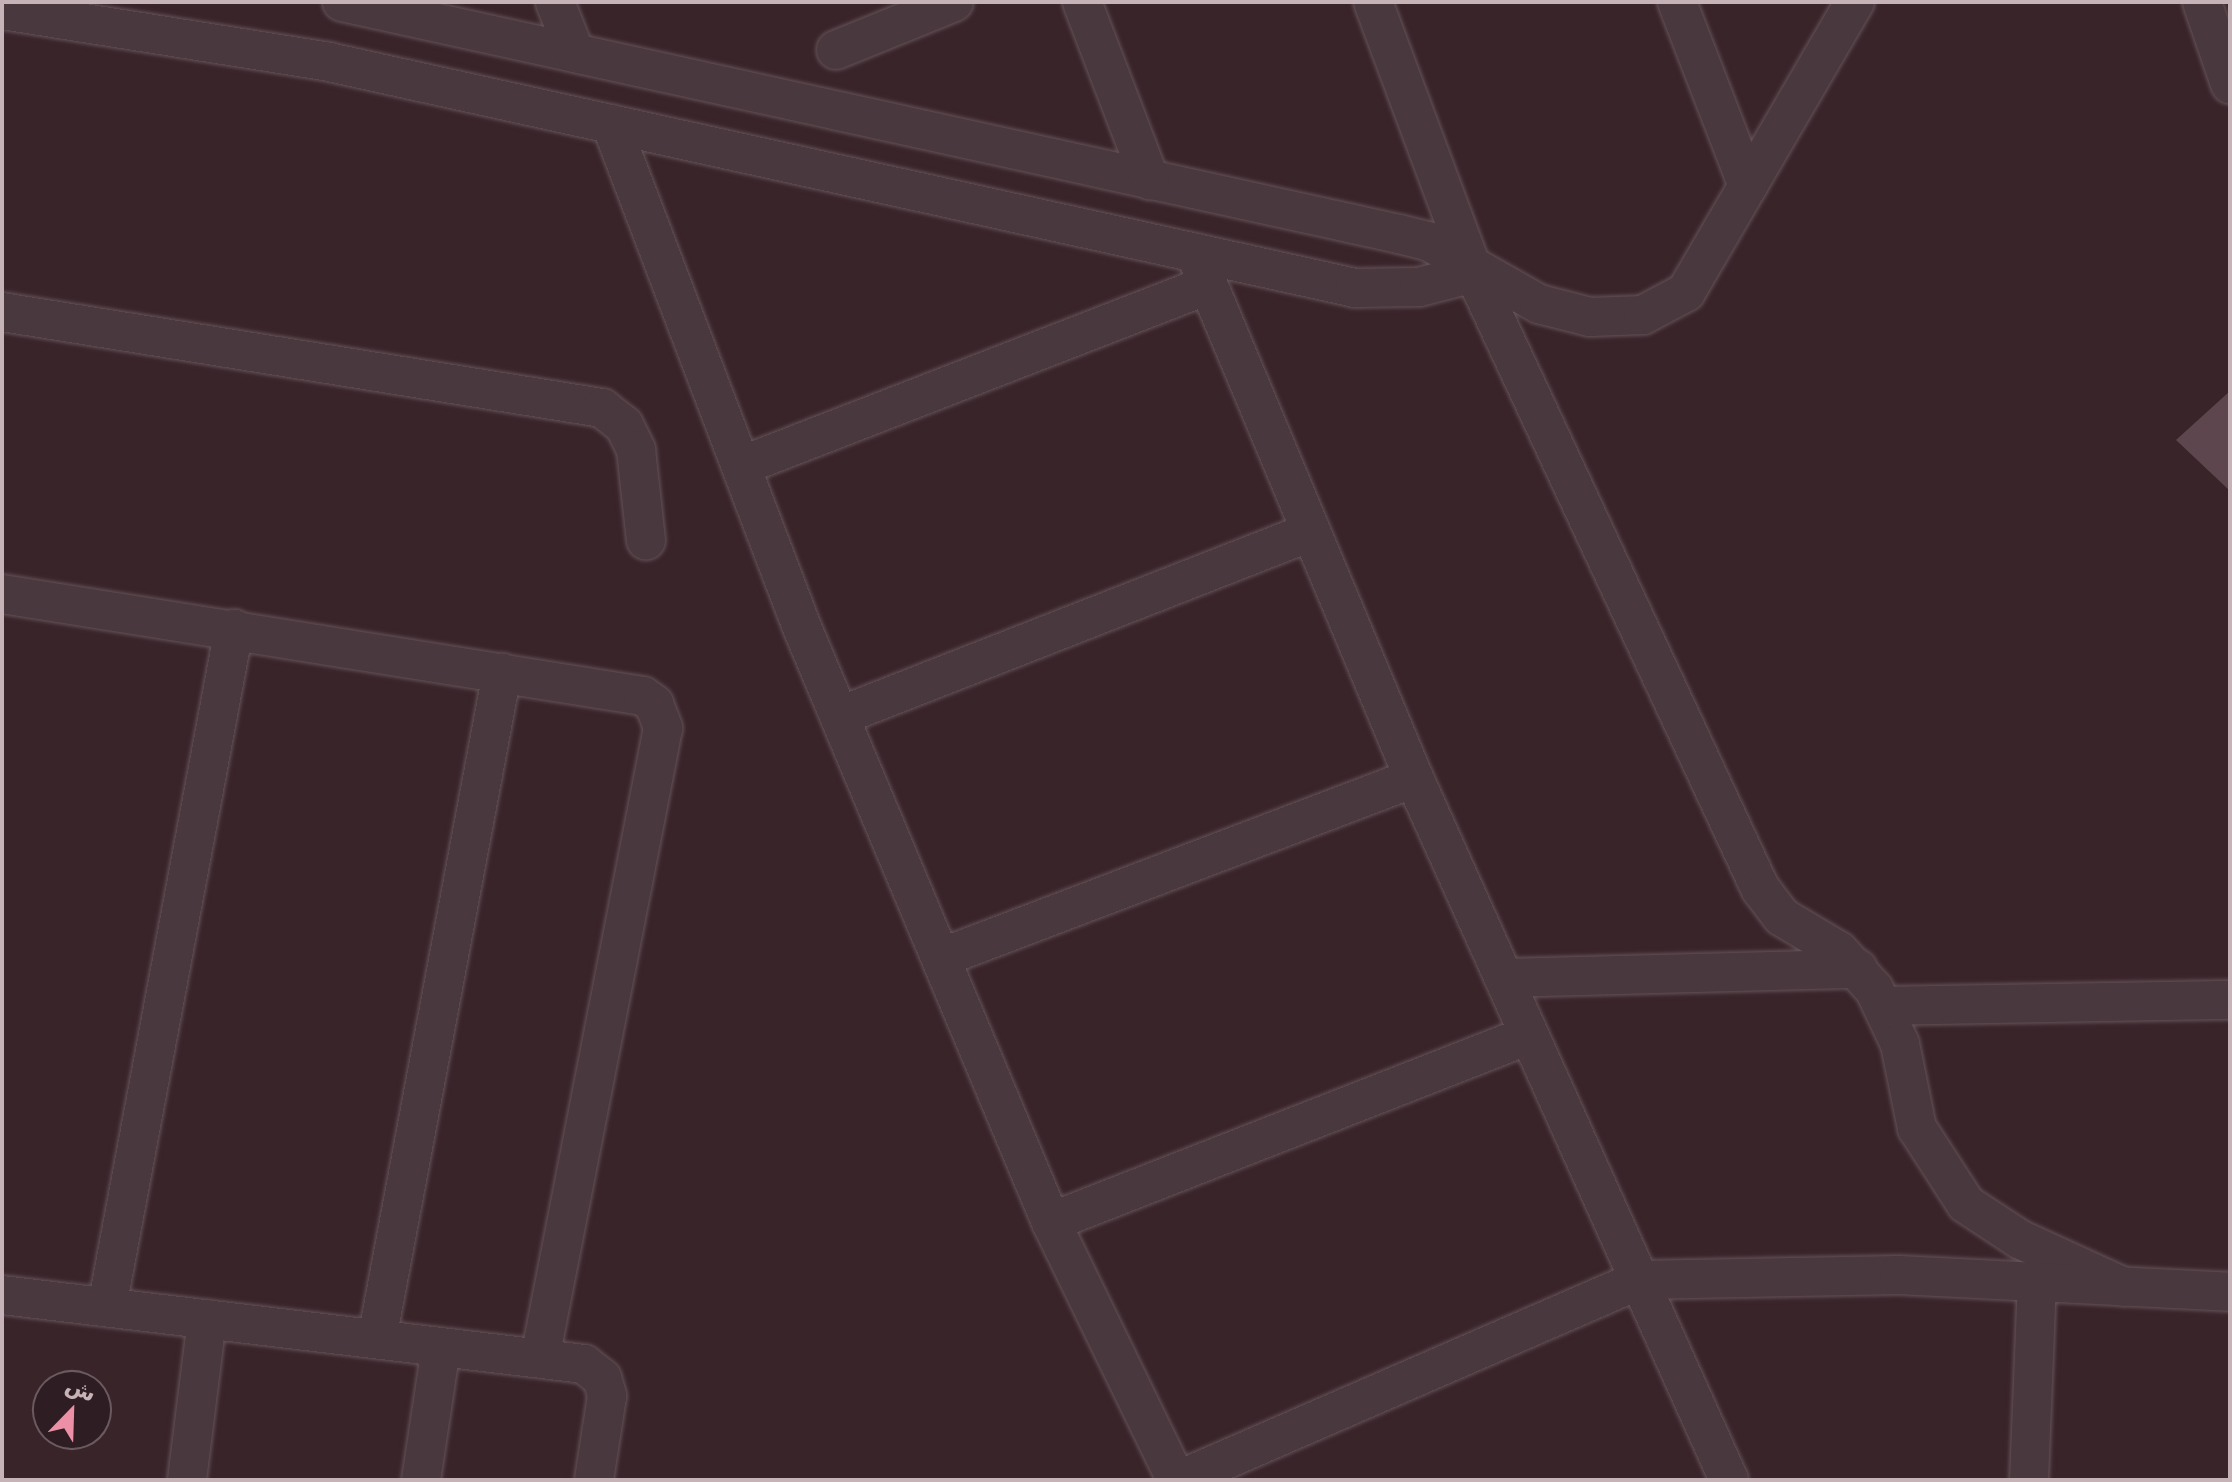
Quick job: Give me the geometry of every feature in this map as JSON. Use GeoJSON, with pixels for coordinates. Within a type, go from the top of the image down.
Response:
{"type":"FeatureCollection","features":[{"type":"Feature","properties":{"kind":"street"},"geometry":{"type":"LineString","coordinates":[[329,62],[342,2],[1428,241],[1474,273],[1539,304],[1590,317],[1643,315],[1686,292],[1855,2]]}},
{"type":"Feature","properties":{"kind":"street"},"geometry":{"type":"LineString","coordinates":[[555,2],[575,53]]}},
{"type":"Feature","properties":{"kind":"street"},"geometry":{"type":"LineString","coordinates":[[836,50],[954,2]]}},
{"type":"Feature","properties":{"kind":"street"},"geometry":{"type":"LineString","coordinates":[[1082,2],[1150,180]]}},
{"type":"Feature","properties":{"kind":"street"},"geometry":{"type":"LineString","coordinates":[[1373,2],[1474,273],[1760,888],[1782,917],[1858,969],[1883,1006],[1900,1044],[1917,1128],[1955,1192],[1991,1224],[2124,1287]]}},
{"type":"Feature","properties":{"kind":"street"},"geometry":{"type":"LineString","coordinates":[[1677,2],[1748,186]]}},
{"type":"Feature","properties":{"kind":"street"},"geometry":{"type":"LineString","coordinates":[[2,10],[329,62],[611,124],[1201,269],[1355,288],[1419,287],[1474,273]]}},
{"type":"Feature","properties":{"kind":"street"},"geometry":{"type":"LineString","coordinates":[[2213,21],[2230,84]]}},
{"type":"Feature","properties":{"kind":"street"},"geometry":{"type":"LineString","coordinates":[[611,124],[840,716],[1051,1222],[1178,1480],[1639,1280],[1899,1275],[2230,1292]]}},
{"type":"Feature","properties":{"kind":"street"},"geometry":{"type":"LineString","coordinates":[[741,466],[1201,269]]}},
{"type":"Feature","properties":{"kind":"street"},"geometry":{"type":"LineString","coordinates":[[1201,269],[1414,778],[1729,1480]]}},
{"type":"Feature","properties":{"kind":"street"},"geometry":{"type":"LineString","coordinates":[[2,312],[602,408],[624,425],[636,450],[646,540]]}},
{"type":"Feature","properties":{"kind":"street"},"geometry":{"type":"LineString","coordinates":[[840,716],[1310,532]]}},
{"type":"Feature","properties":{"kind":"street"},"geometry":{"type":"LineString","coordinates":[[2,594],[643,696],[663,728],[540,1358]]}},
{"type":"Feature","properties":{"kind":"street"},"geometry":{"type":"LineString","coordinates":[[107,1307],[234,629]]}},
{"type":"Feature","properties":{"kind":"street"},"geometry":{"type":"LineString","coordinates":[[377,1339],[502,673]]}},
{"type":"Feature","properties":{"kind":"street"},"geometry":{"type":"LineString","coordinates":[[943,957],[1414,778]]}},
{"type":"Feature","properties":{"kind":"street"},"geometry":{"type":"LineString","coordinates":[[1504,978],[1858,969]]}},
{"type":"Feature","properties":{"kind":"street"},"geometry":{"type":"LineString","coordinates":[[1883,1006],[2230,1000]]}},
{"type":"Feature","properties":{"kind":"street"},"geometry":{"type":"LineString","coordinates":[[1051,1222],[1529,1035]]}},
{"type":"Feature","properties":{"kind":"street"},"geometry":{"type":"LineString","coordinates":[[2029,1480],[2037,1282]]}},
{"type":"Feature","properties":{"kind":"street"},"geometry":{"type":"LineString","coordinates":[[2,1295],[584,1364],[602,1378],[607,1396],[594,1480]]}},
{"type":"Feature","properties":{"kind":"street"},"geometry":{"type":"LineString","coordinates":[[187,1480],[207,1319]]}},
{"type":"Feature","properties":{"kind":"street"},"geometry":{"type":"LineString","coordinates":[[421,1480],[441,1347]]}},
{"type":"Feature","properties":{"kind":"building"},"geometry":{"type":"Polygon","coordinates":[[[2230,391],[2230,491],[2176,440],[2230,391]]]}}]}
